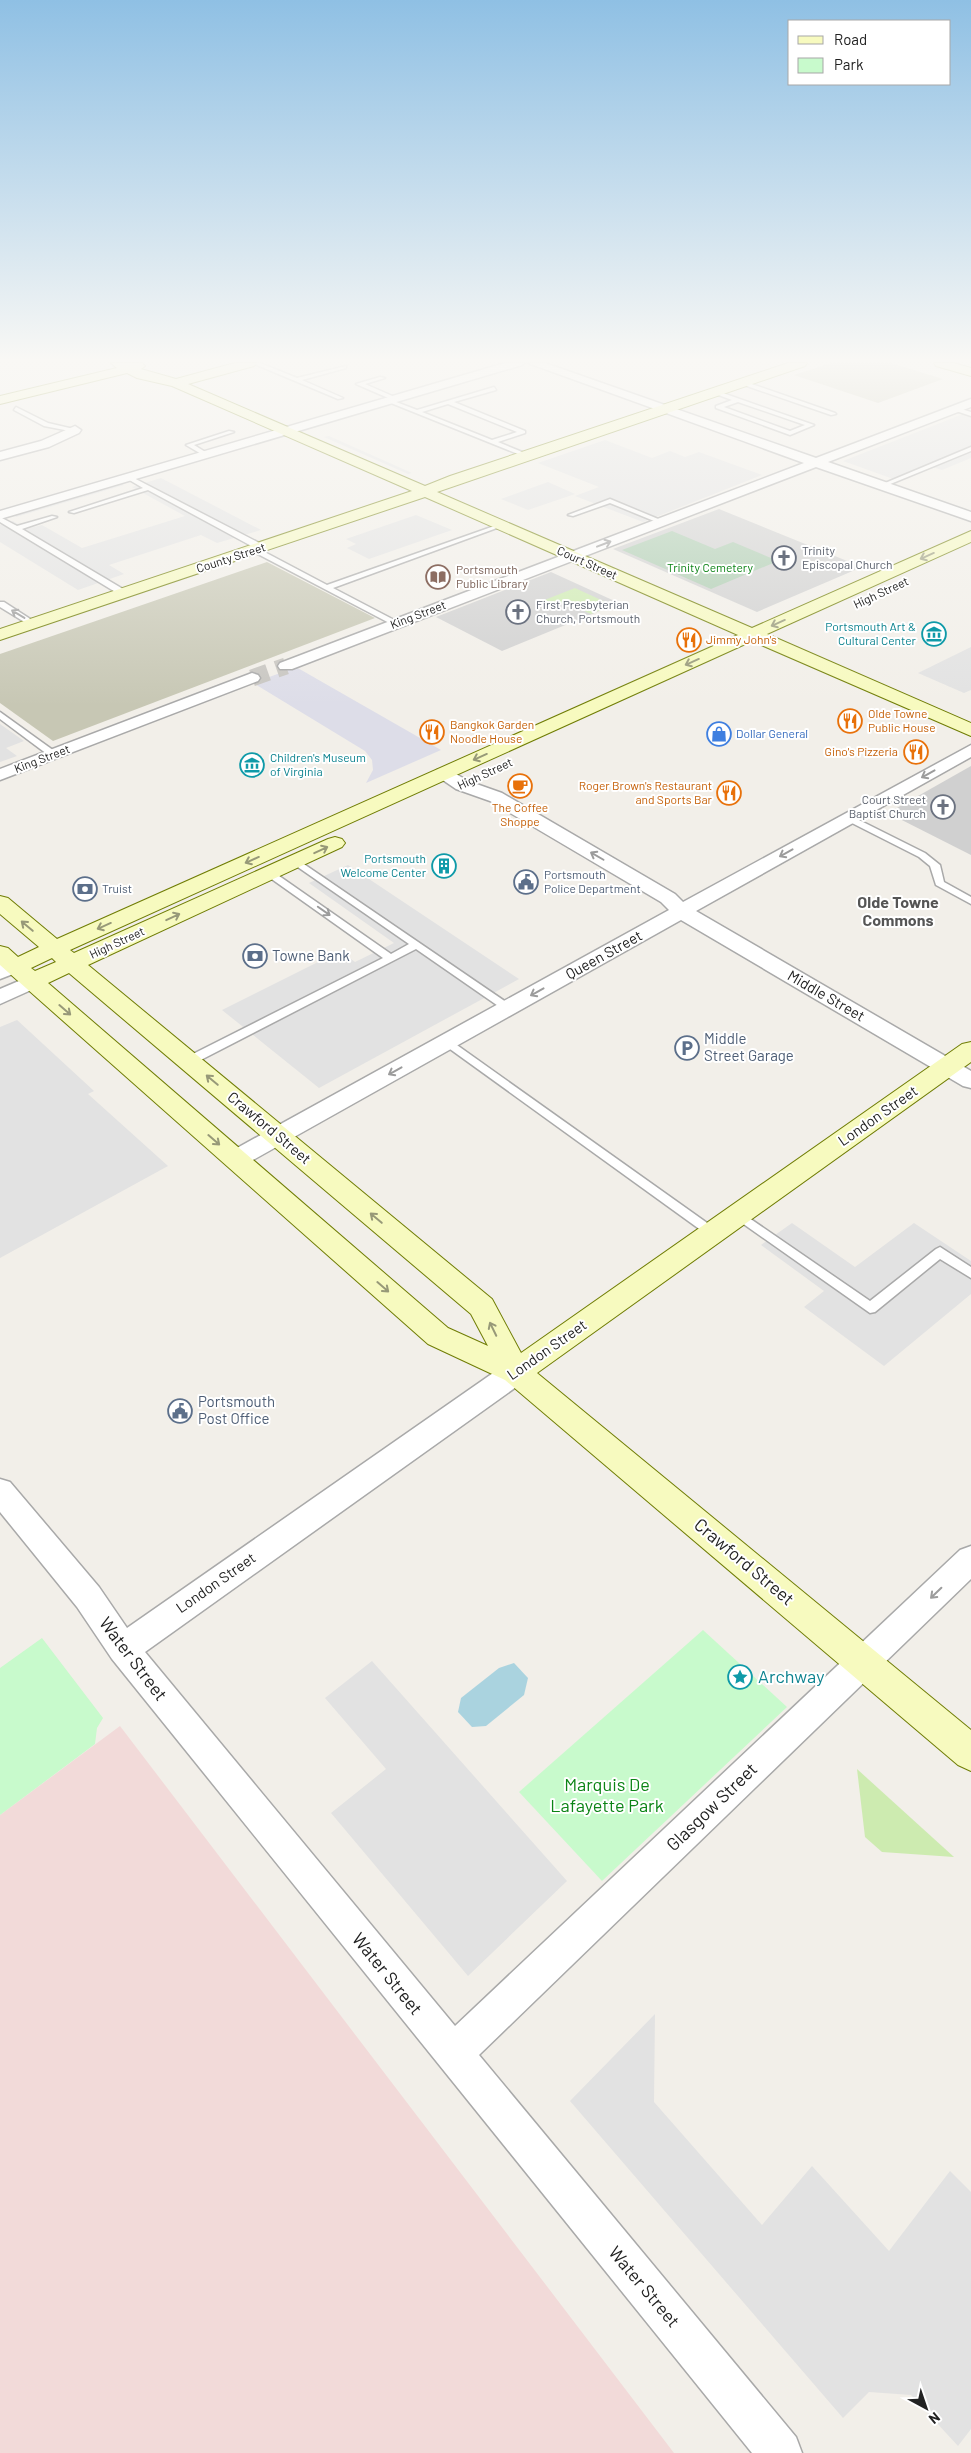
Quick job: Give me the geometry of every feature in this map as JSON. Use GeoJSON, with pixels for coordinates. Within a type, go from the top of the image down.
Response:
{"type":"FeatureCollection","features":[{"type":"Feature","properties":{"kind":"main road","name":"Court Street"},"geometry":{"type":"LineString","coordinates":[[391,477],[971,730]]}},
{"type":"Feature","properties":{"kind":"main road","name":"County Street"},"geometry":{"type":"LineString","coordinates":[[0,635],[465,477]]}},
{"type":"Feature","properties":{"kind":"main road","name":"High Street"},"geometry":{"type":"LineString","coordinates":[[12,968],[971,536]]}},
{"type":"Feature","properties":{"kind":"main road","name":"High Street"},"geometry":{"type":"LineString","coordinates":[[12,968],[73,963],[971,552]]}},
{"type":"Feature","properties":{"kind":"main road","name":"Crawford Street"},"geometry":{"type":"LineString","coordinates":[[0,903],[482,1307],[516,1372]]}},
{"type":"Feature","properties":{"kind":"main road","name":"Crawford Street"},"geometry":{"type":"LineString","coordinates":[[12,968],[236,1159],[438,1336],[516,1372],[971,1753]]}},
{"type":"Feature","properties":{"kind":"main road","name":"London Street"},"geometry":{"type":"LineString","coordinates":[[516,1372],[971,1050]]}},
{"type":"Feature","properties":{"kind":"street","name":"King Street"},"geometry":{"type":"LineString","coordinates":[[286,666],[777,477]]}},
{"type":"Feature","properties":{"kind":"street"},"geometry":{"type":"LineString","coordinates":[[857,477],[971,516]]}},
{"type":"Feature","properties":{"kind":"street"},"geometry":{"type":"LineString","coordinates":[[0,517],[128,478]]}},
{"type":"Feature","properties":{"kind":"street","name":"King Street"},"geometry":{"type":"LineString","coordinates":[[0,775],[252,678]]}},
{"type":"Feature","properties":{"kind":"street","name":"Queen Street"},"geometry":{"type":"LineString","coordinates":[[236,1159],[971,750]]}},
{"type":"Feature","properties":{"kind":"street","name":"Middle Street"},"geometry":{"type":"LineString","coordinates":[[443,774],[462,785],[481,803],[654,906],[681,911],[971,1081]]}},
{"type":"Feature","properties":{"kind":"street","name":"High Street"},"geometry":{"type":"LineString","coordinates":[[0,997],[12,968]]}},
{"type":"Feature","properties":{"kind":"street","name":"London Street"},"geometry":{"type":"LineString","coordinates":[[123,1649],[516,1372]]}},
{"type":"Feature","properties":{"kind":"street","name":"Water Street"},"geometry":{"type":"LineString","coordinates":[[0,1491],[88,1597],[123,1649],[780,2453]]}},
{"type":"Feature","properties":{"kind":"street","name":"Glasgow Street"},"geometry":{"type":"LineString","coordinates":[[453,2054],[971,1559]]}},
{"type":"Feature","properties":{"kind":"lane"},"geometry":{"type":"LineString","coordinates":[[881,486],[902,477]]}},
{"type":"Feature","properties":{"kind":"lane"},"geometry":{"type":"LineString","coordinates":[[128,478],[395,624]]}},
{"type":"Feature","properties":{"kind":"lane"},"geometry":{"type":"LineString","coordinates":[[72,512],[149,488]]}},
{"type":"Feature","properties":{"kind":"lane"},"geometry":{"type":"LineString","coordinates":[[571,515],[610,501],[661,522]]}},
{"type":"Feature","properties":{"kind":"lane"},"geometry":{"type":"LineString","coordinates":[[0,517],[16,529],[125,594]]}},
{"type":"Feature","properties":{"kind":"lane"},"geometry":{"type":"LineString","coordinates":[[16,529],[54,517]]}},
{"type":"Feature","properties":{"kind":"lane"},"geometry":{"type":"LineString","coordinates":[[327,588],[502,526]]}},
{"type":"Feature","properties":{"kind":"lane"},"geometry":{"type":"LineString","coordinates":[[1,604],[34,624]]}},
{"type":"Feature","properties":{"kind":"lane"},"geometry":{"type":"LineString","coordinates":[[0,715],[54,755]]}},
{"type":"Feature","properties":{"kind":"lane"},"geometry":{"type":"LineString","coordinates":[[849,818],[922,854],[935,865],[939,883],[971,901]]}},
{"type":"Feature","properties":{"kind":"lane"},"geometry":{"type":"LineString","coordinates":[[295,861],[508,1008]]}},
{"type":"Feature","properties":{"kind":"lane"},"geometry":{"type":"LineString","coordinates":[[270,873],[390,958]]}},
{"type":"Feature","properties":{"kind":"lane"},"geometry":{"type":"LineString","coordinates":[[189,1061],[416,945]]}},
{"type":"Feature","properties":{"kind":"lane"},"geometry":{"type":"LineString","coordinates":[[447,1042],[713,1233]]}},
{"type":"Feature","properties":{"kind":"lane"},"geometry":{"type":"LineString","coordinates":[[739,1215],[870,1308],[940,1252],[971,1273]]}},
{"type":"Feature","properties":{"kind":"shaded area"},"geometry":{"type":"Polygon","coordinates":[[[575,477],[756,477],[643,522],[575,496],[599,487],[575,477]]]}},
{"type":"Feature","properties":{"kind":"shaded area"},"geometry":{"type":"Polygon","coordinates":[[[889,477],[908,477],[899,481],[889,477]]]}},
{"type":"Feature","properties":{"kind":"shaded area"},"geometry":{"type":"Polygon","coordinates":[[[161,478],[261,530],[217,543],[201,535],[109,565],[124,574],[78,590],[0,542],[0,525],[13,521],[26,529],[42,525],[82,548],[185,516],[132,487],[161,478]]]}},
{"type":"Feature","properties":{"kind":"shaded area"},"geometry":{"type":"Polygon","coordinates":[[[548,482],[575,494],[528,510],[501,499],[548,482]]]}},
{"type":"Feature","properties":{"kind":"shaded area"},"geometry":{"type":"Polygon","coordinates":[[[121,483],[124,485],[16,517],[13,515],[121,483]]]}},
{"type":"Feature","properties":{"kind":"shaded area","name":"Trinity Episcopal Church"},"geometry":{"type":"Polygon","coordinates":[[[719,509],[862,567],[757,612],[613,549],[719,509]]]}},
{"type":"Feature","properties":{"kind":"shaded area"},"geometry":{"type":"Polygon","coordinates":[[[416,515],[452,530],[369,559],[347,548],[356,544],[346,539],[416,515]]]}},
{"type":"Feature","properties":{"kind":"shaded area"},"geometry":{"type":"Polygon","coordinates":[[[267,562],[375,618],[53,741],[0,703],[0,654],[267,562]]]}},
{"type":"Feature","properties":{"kind":"shaded area","name":"First Presbyterian Church, Portsmouth"},"geometry":{"type":"Polygon","coordinates":[[[551,572],[619,603],[502,651],[436,617],[551,572]]]}},
{"type":"Feature","properties":{"kind":"shaded area"},"geometry":{"type":"Polygon","coordinates":[[[971,647],[971,690],[964,693],[918,673],[971,647]]]}},
{"type":"Feature","properties":{"kind":"shaded area"},"geometry":{"type":"Polygon","coordinates":[[[296,667],[441,750],[366,783],[373,770],[372,760],[365,751],[253,683],[296,667]]]}},
{"type":"Feature","properties":{"kind":"shaded area"},"geometry":{"type":"Polygon","coordinates":[[[0,724],[24,741],[6,748],[17,756],[0,762],[0,724]]]}},
{"type":"Feature","properties":{"kind":"shaded area","name":"Court Street Baptist Church"},"geometry":{"type":"Polygon","coordinates":[[[971,766],[971,855],[888,813],[971,766]]]}},
{"type":"Feature","properties":{"kind":"shaded area"},"geometry":{"type":"Polygon","coordinates":[[[348,865],[519,979],[319,1088],[222,1010],[340,951],[355,962],[394,943],[309,883],[348,865]]]}},
{"type":"Feature","properties":{"kind":"shaded area"},"geometry":{"type":"Polygon","coordinates":[[[17,1020],[94,1091],[88,1094],[168,1166],[0,1258],[0,1027],[17,1020]]]}},
{"type":"Feature","properties":{"kind":"shaded area"},"geometry":{"type":"Polygon","coordinates":[[[792,1223],[855,1267],[914,1223],[971,1261],[971,1294],[884,1366],[804,1307],[824,1291],[761,1245],[792,1223]]]}},
{"type":"Feature","properties":{"kind":"shaded area"},"geometry":{"type":"Polygon","coordinates":[[[372,1661],[567,1881],[468,1976],[331,1813],[386,1769],[325,1698],[372,1661]]]}},
{"type":"Feature","properties":{"kind":"shaded area"},"geometry":{"type":"Polygon","coordinates":[[[120,1726],[674,2453],[0,2453],[0,1815],[120,1726]]]}},
{"type":"Feature","properties":{"kind":"shaded area"},"geometry":{"type":"Polygon","coordinates":[[[655,2014],[654,2102],[762,2225],[812,2166],[889,2251],[950,2171],[971,2192],[971,2429],[958,2446],[911,2395],[869,2392],[843,2418],[570,2101],[655,2014]]]}},
{"type":"Feature","properties":{"kind":"green space","name":"Trinity Cemetery"},"geometry":{"type":"Polygon","coordinates":[[[672,531],[715,549],[733,542],[778,561],[711,589],[622,550],[672,531]]]}},
{"type":"Feature","properties":{"kind":"green space"},"geometry":{"type":"Polygon","coordinates":[[[575,588],[612,605],[591,614],[565,602],[548,608],[537,603],[575,588]]]}},
{"type":"Feature","properties":{"kind":"green space","name":"Marquis De Lafayette Park"},"geometry":{"type":"Polygon","coordinates":[[[703,1630],[787,1707],[602,1881],[519,1792],[703,1630]]]}},
{"type":"Feature","properties":{"kind":"green space"},"geometry":{"type":"Polygon","coordinates":[[[42,1638],[103,1718],[97,1728],[95,1744],[0,1815],[0,1668],[42,1638]]]}},
{"type":"Feature","properties":{"kind":"green space"},"geometry":{"type":"Polygon","coordinates":[[[857,1769],[954,1857],[882,1852],[865,1837],[857,1769]]]}},
{"type":"Feature","properties":{"kind":"water"},"geometry":{"type":"Polygon","coordinates":[[[514,1663],[528,1678],[524,1695],[486,1726],[472,1727],[458,1712],[461,1698],[499,1668],[514,1663]]]}},
{"type":"Feature","properties":{"kind":"tunnel"},"geometry":{"type":"LineString","coordinates":[[252,678],[286,666]]}},
{"type":"Feature","properties":{"kind":"place","name":"Trinity Episcopal Church"},"geometry":{"type":"Point","coordinates":[784,558]}},
{"type":"Feature","properties":{"kind":"place","name":"Portsmouth Public Library"},"geometry":{"type":"Point","coordinates":[438,577]}},
{"type":"Feature","properties":{"kind":"place","name":"First Presbyterian Church, Portsmouth"},"geometry":{"type":"Point","coordinates":[518,612]}},
{"type":"Feature","properties":{"kind":"place","name":"Portsmouth Art & Cultural Center"},"geometry":{"type":"Point","coordinates":[934,634]}},
{"type":"Feature","properties":{"kind":"place","name":"Jimmy John's"},"geometry":{"type":"Point","coordinates":[689,640]}},
{"type":"Feature","properties":{"kind":"place","name":"Olde Towne Public House"},"geometry":{"type":"Point","coordinates":[850,721]}},
{"type":"Feature","properties":{"kind":"place","name":"Bangkok Garden Noodle House"},"geometry":{"type":"Point","coordinates":[432,732]}},
{"type":"Feature","properties":{"kind":"place","name":"Dollar General"},"geometry":{"type":"Point","coordinates":[719,734]}},
{"type":"Feature","properties":{"kind":"place","name":"Gino's Pizzeria"},"geometry":{"type":"Point","coordinates":[916,752]}},
{"type":"Feature","properties":{"kind":"place","name":"Children's Museum of Virginia"},"geometry":{"type":"Point","coordinates":[252,765]}},
{"type":"Feature","properties":{"kind":"place","name":"The Coffee Shoppe"},"geometry":{"type":"Point","coordinates":[520,786]}},
{"type":"Feature","properties":{"kind":"place","name":"Roger Brown's Restaurant and Sports Bar"},"geometry":{"type":"Point","coordinates":[729,793]}},
{"type":"Feature","properties":{"kind":"place","name":"Court Street Baptist Church"},"geometry":{"type":"Point","coordinates":[943,807]}},
{"type":"Feature","properties":{"kind":"place","name":"Portsmouth Welcome Center"},"geometry":{"type":"Point","coordinates":[444,866]}},
{"type":"Feature","properties":{"kind":"place","name":"Portsmouth Police Department"},"geometry":{"type":"Point","coordinates":[526,882]}},
{"type":"Feature","properties":{"kind":"place","name":"Truist"},"geometry":{"type":"Point","coordinates":[85,889]}},
{"type":"Feature","properties":{"kind":"place","name":"Towne Bank"},"geometry":{"type":"Point","coordinates":[255,956]}},
{"type":"Feature","properties":{"kind":"place","name":"Middle Street Garage"},"geometry":{"type":"Point","coordinates":[687,1048]}},
{"type":"Feature","properties":{"kind":"place","name":"Portsmouth Post Office"},"geometry":{"type":"Point","coordinates":[180,1411]}},
{"type":"Feature","properties":{"kind":"place","name":"Archway"},"geometry":{"type":"Point","coordinates":[740,1677]}},
{"type":"Feature","properties":{"kind":"district","name":"Olde Towne Commons"},"geometry":{"type":"Point","coordinates":[898,911]}}]}
